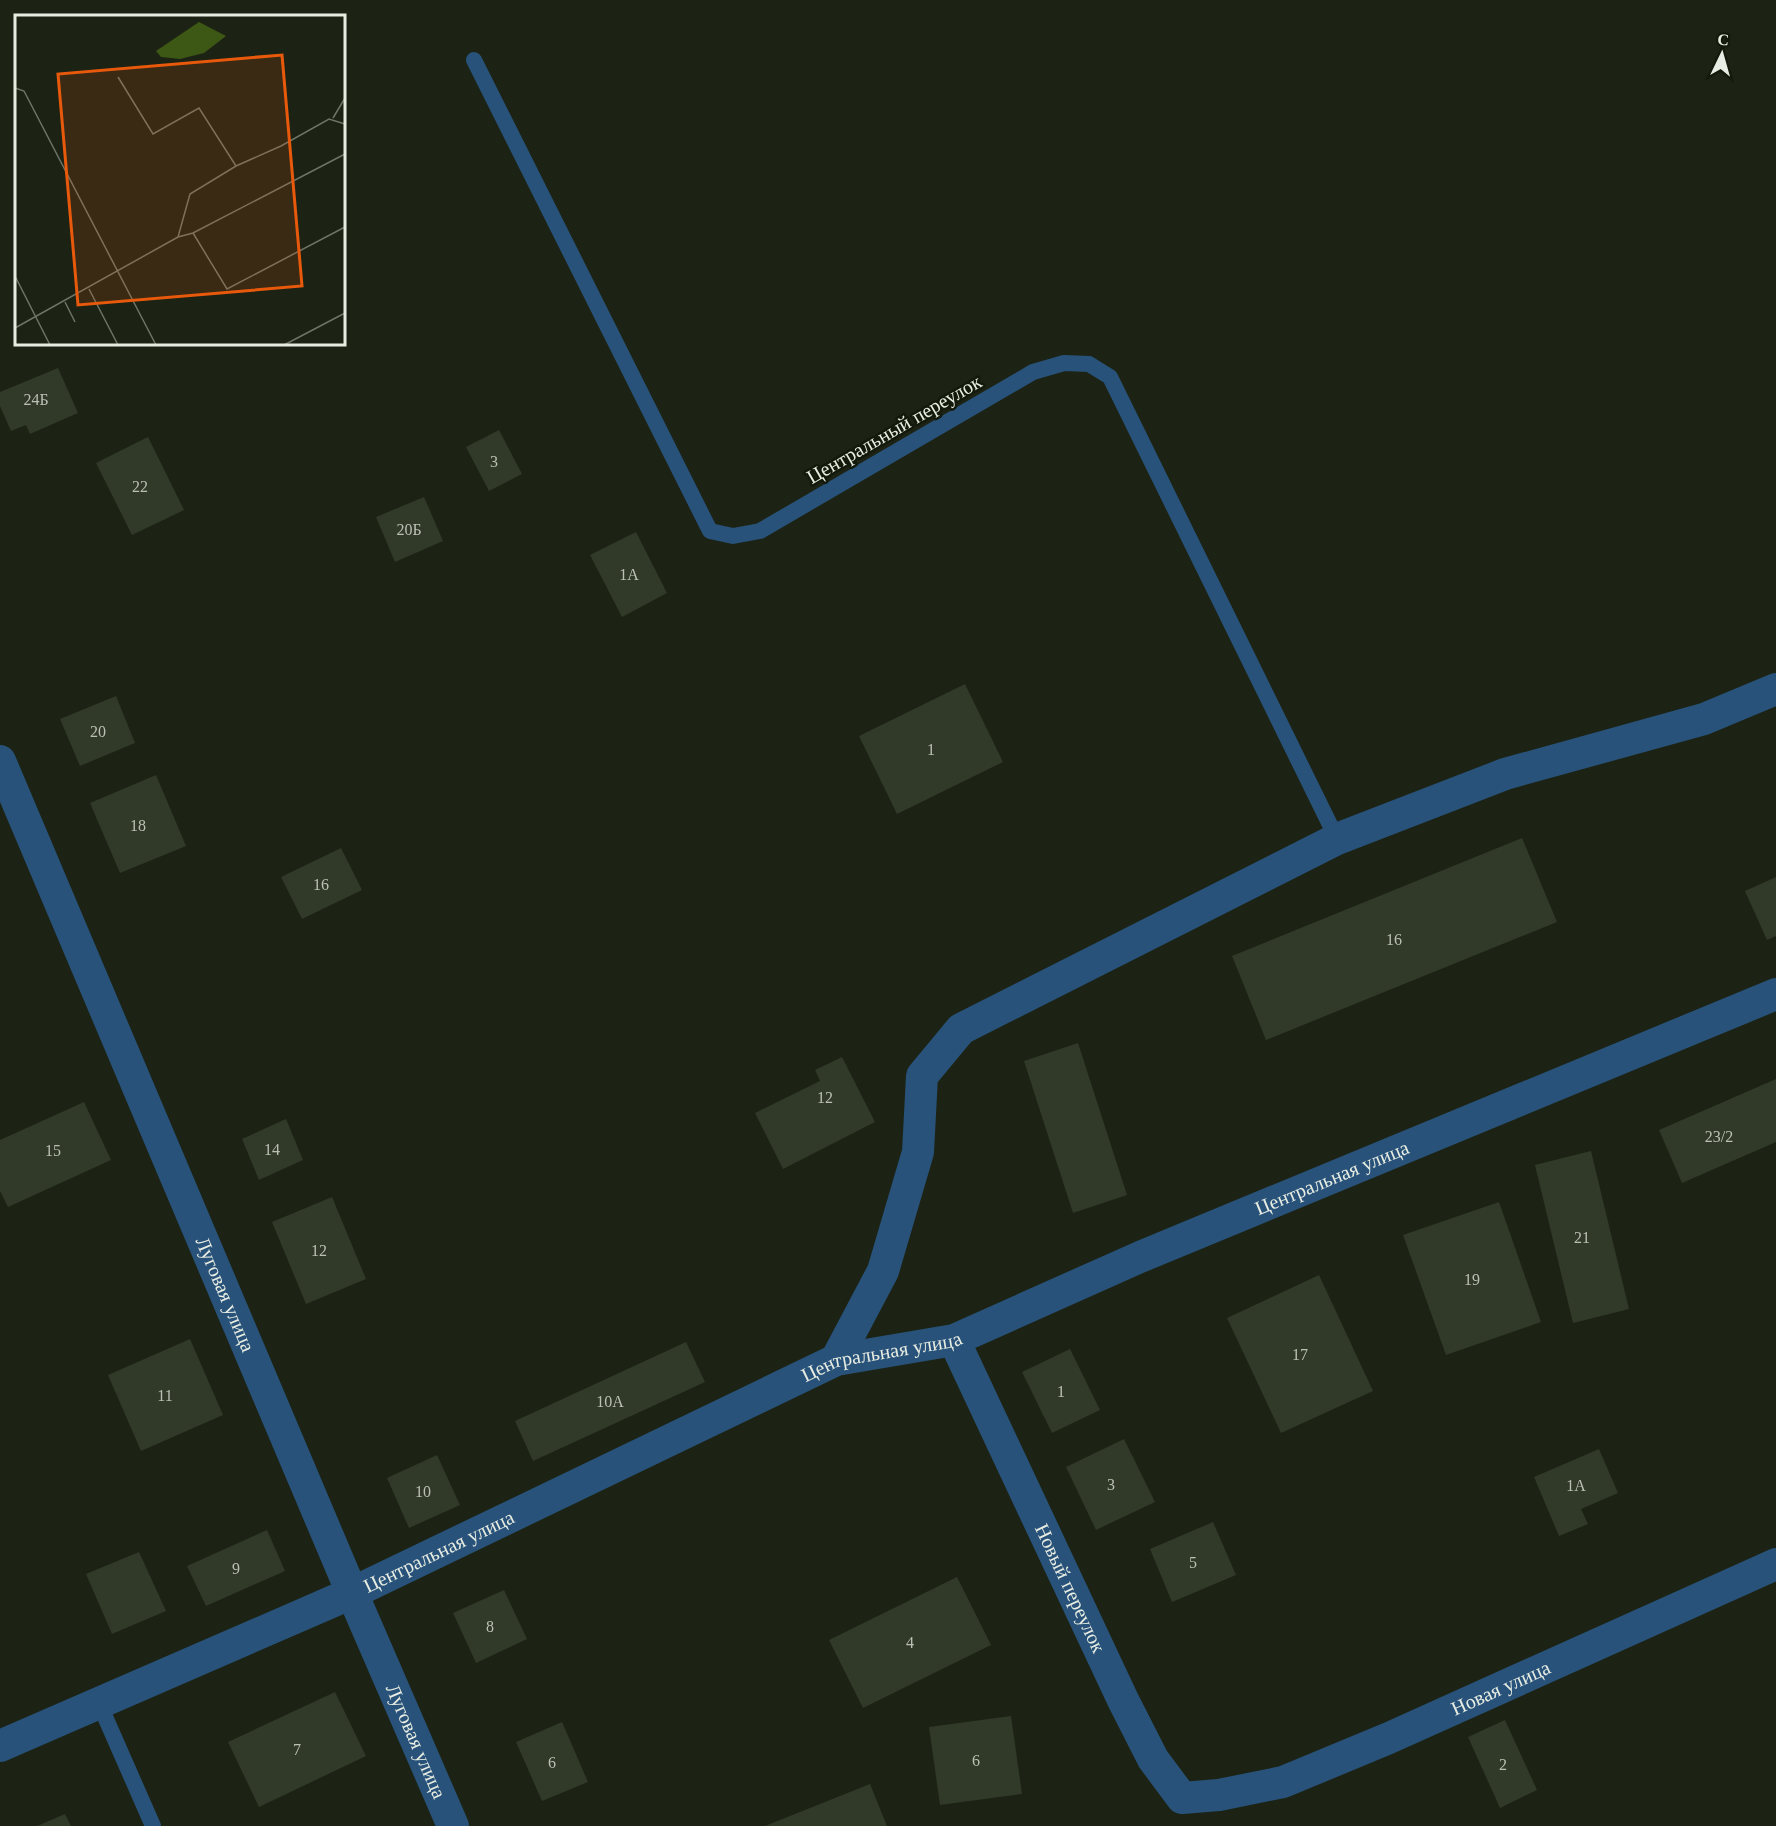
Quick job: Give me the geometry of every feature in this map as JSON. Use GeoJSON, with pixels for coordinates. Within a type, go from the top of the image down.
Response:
{"type":"FeatureCollection","features":[{"type":"Feature","properties":{"kind":"street"},"geometry":{"type":"LineString","coordinates":[[836,1360],[884,1271],[918,1152],[922,1076],[961,1029],[1336,839],[1504,774],[1704,719],[1776,689]]}},
{"type":"Feature","properties":{"kind":"street","name":"Луговая улица"},"geometry":{"type":"LineString","coordinates":[[0,761],[453,1826]]}},
{"type":"Feature","properties":{"kind":"street","name":"Центральная улица"},"geometry":{"type":"LineString","coordinates":[[0,1746],[352,1593],[836,1360],[954,1340],[1140,1257],[1776,994]]}},
{"type":"Feature","properties":{"kind":"street","name":"Новый переулок"},"geometry":{"type":"LineString","coordinates":[[954,1340],[1153,1759],[1182,1798],[1219,1795]]}},
{"type":"Feature","properties":{"kind":"street","name":"Новая улица"},"geometry":{"type":"LineString","coordinates":[[1219,1795],[1283,1782],[1389,1738],[1776,1564]]}},
{"type":"Feature","properties":{"kind":"lane","name":"Центральный переулок"},"geometry":{"type":"LineString","coordinates":[[474,60],[710,531],[733,536],[760,531],[1033,372],[1064,363],[1089,364],[1110,377],[1336,839]]}},
{"type":"Feature","properties":{"kind":"lane"},"geometry":{"type":"LineString","coordinates":[[99,1703],[153,1826]]}},
{"type":"Feature","properties":{"kind":"building"},"geometry":{"type":"Polygon","coordinates":[[[58,368],[78,413],[30,434],[26,425],[11,431],[0,406],[0,392],[58,368]]]}},
{"type":"Feature","properties":{"kind":"building"},"geometry":{"type":"Polygon","coordinates":[[[499,430],[522,474],[489,491],[466,447],[499,430]]]}},
{"type":"Feature","properties":{"kind":"building"},"geometry":{"type":"Polygon","coordinates":[[[148,437],[184,510],[132,535],[96,463],[148,437]]]}},
{"type":"Feature","properties":{"kind":"building"},"geometry":{"type":"Polygon","coordinates":[[[424,497],[443,541],[395,562],[376,517],[424,497]]]}},
{"type":"Feature","properties":{"kind":"building"},"geometry":{"type":"Polygon","coordinates":[[[636,532],[667,593],[622,617],[590,555],[636,532]]]}},
{"type":"Feature","properties":{"kind":"building"},"geometry":{"type":"Polygon","coordinates":[[[965,684],[1003,762],[897,814],[859,736],[965,684]]]}},
{"type":"Feature","properties":{"kind":"building"},"geometry":{"type":"Polygon","coordinates":[[[116,696],[135,743],[80,766],[60,719],[116,696]]]}},
{"type":"Feature","properties":{"kind":"building"},"geometry":{"type":"Polygon","coordinates":[[[156,775],[186,846],[120,873],[90,803],[156,775]]]}},
{"type":"Feature","properties":{"kind":"building"},"geometry":{"type":"Polygon","coordinates":[[[1522,838],[1557,922],[1266,1040],[1232,956],[1522,838]]]}},
{"type":"Feature","properties":{"kind":"building"},"geometry":{"type":"Polygon","coordinates":[[[341,848],[362,890],[302,919],[281,877],[341,848]]]}},
{"type":"Feature","properties":{"kind":"building"},"geometry":{"type":"Polygon","coordinates":[[[1776,877],[1776,936],[1767,940],[1745,891],[1776,877]]]}},
{"type":"Feature","properties":{"kind":"building"},"geometry":{"type":"Polygon","coordinates":[[[1078,1043],[1127,1195],[1073,1213],[1024,1061],[1078,1043]]]}},
{"type":"Feature","properties":{"kind":"building"},"geometry":{"type":"Polygon","coordinates":[[[842,1057],[875,1122],[783,1169],[755,1113],[820,1081],[815,1070],[842,1057]]]}},
{"type":"Feature","properties":{"kind":"building"},"geometry":{"type":"Polygon","coordinates":[[[1776,1079],[1776,1142],[1682,1183],[1659,1130],[1776,1079]]]}},
{"type":"Feature","properties":{"kind":"building"},"geometry":{"type":"Polygon","coordinates":[[[84,1102],[111,1160],[8,1207],[0,1191],[0,1140],[84,1102]]]}},
{"type":"Feature","properties":{"kind":"building"},"geometry":{"type":"Polygon","coordinates":[[[286,1119],[303,1160],[259,1180],[242,1139],[286,1119]]]}},
{"type":"Feature","properties":{"kind":"building"},"geometry":{"type":"Polygon","coordinates":[[[1591,1151],[1629,1309],[1573,1323],[1535,1165],[1591,1151]]]}},
{"type":"Feature","properties":{"kind":"building"},"geometry":{"type":"Polygon","coordinates":[[[332,1197],[366,1279],[306,1304],[272,1222],[332,1197]]]}},
{"type":"Feature","properties":{"kind":"building"},"geometry":{"type":"Polygon","coordinates":[[[1499,1202],[1541,1322],[1446,1355],[1403,1235],[1499,1202]]]}},
{"type":"Feature","properties":{"kind":"building"},"geometry":{"type":"Polygon","coordinates":[[[1319,1275],[1373,1391],[1281,1433],[1227,1318],[1319,1275]]]}},
{"type":"Feature","properties":{"kind":"building"},"geometry":{"type":"Polygon","coordinates":[[[190,1339],[223,1415],[141,1451],[108,1375],[190,1339]]]}},
{"type":"Feature","properties":{"kind":"building"},"geometry":{"type":"Polygon","coordinates":[[[686,1342],[705,1382],[533,1461],[515,1421],[686,1342]]]}},
{"type":"Feature","properties":{"kind":"building"},"geometry":{"type":"Polygon","coordinates":[[[1070,1349],[1100,1410],[1052,1433],[1022,1372],[1070,1349]]]}},
{"type":"Feature","properties":{"kind":"building"},"geometry":{"type":"Polygon","coordinates":[[[1124,1439],[1155,1502],[1096,1530],[1066,1467],[1124,1439]]]}},
{"type":"Feature","properties":{"kind":"building"},"geometry":{"type":"Polygon","coordinates":[[[1599,1449],[1618,1493],[1581,1509],[1588,1524],[1559,1536],[1534,1477],[1599,1449]]]}},
{"type":"Feature","properties":{"kind":"building"},"geometry":{"type":"Polygon","coordinates":[[[437,1455],[460,1505],[409,1528],[387,1478],[437,1455]]]}},
{"type":"Feature","properties":{"kind":"building"},"geometry":{"type":"Polygon","coordinates":[[[1213,1522],[1236,1575],[1172,1602],[1150,1549],[1213,1522]]]}},
{"type":"Feature","properties":{"kind":"building"},"geometry":{"type":"Polygon","coordinates":[[[267,1530],[285,1571],[206,1606],[187,1566],[267,1530]]]}},
{"type":"Feature","properties":{"kind":"building"},"geometry":{"type":"Polygon","coordinates":[[[139,1552],[166,1611],[112,1634],[86,1574],[139,1552]]]}},
{"type":"Feature","properties":{"kind":"building"},"geometry":{"type":"Polygon","coordinates":[[[957,1577],[991,1645],[863,1708],[829,1640],[957,1577]]]}},
{"type":"Feature","properties":{"kind":"building"},"geometry":{"type":"Polygon","coordinates":[[[504,1590],[527,1639],[476,1663],[453,1613],[504,1590]]]}},
{"type":"Feature","properties":{"kind":"building"},"geometry":{"type":"Polygon","coordinates":[[[335,1692],[366,1756],[259,1807],[228,1742],[335,1692]]]}},
{"type":"Feature","properties":{"kind":"building"},"geometry":{"type":"Polygon","coordinates":[[[1011,1716],[1022,1794],[940,1805],[929,1727],[1011,1716]]]}},
{"type":"Feature","properties":{"kind":"building"},"geometry":{"type":"Polygon","coordinates":[[[1505,1720],[1537,1790],[1500,1808],[1468,1737],[1505,1720]]]}},
{"type":"Feature","properties":{"kind":"building"},"geometry":{"type":"Polygon","coordinates":[[[562,1722],[588,1782],[542,1801],[516,1742],[562,1722]]]}},
{"type":"Feature","properties":{"kind":"building"},"geometry":{"type":"Polygon","coordinates":[[[870,1784],[887,1826],[765,1826],[870,1784]]]}},
{"type":"Feature","properties":{"kind":"building"},"geometry":{"type":"Polygon","coordinates":[[[65,1814],[71,1826],[37,1826],[65,1814]]]}}]}
